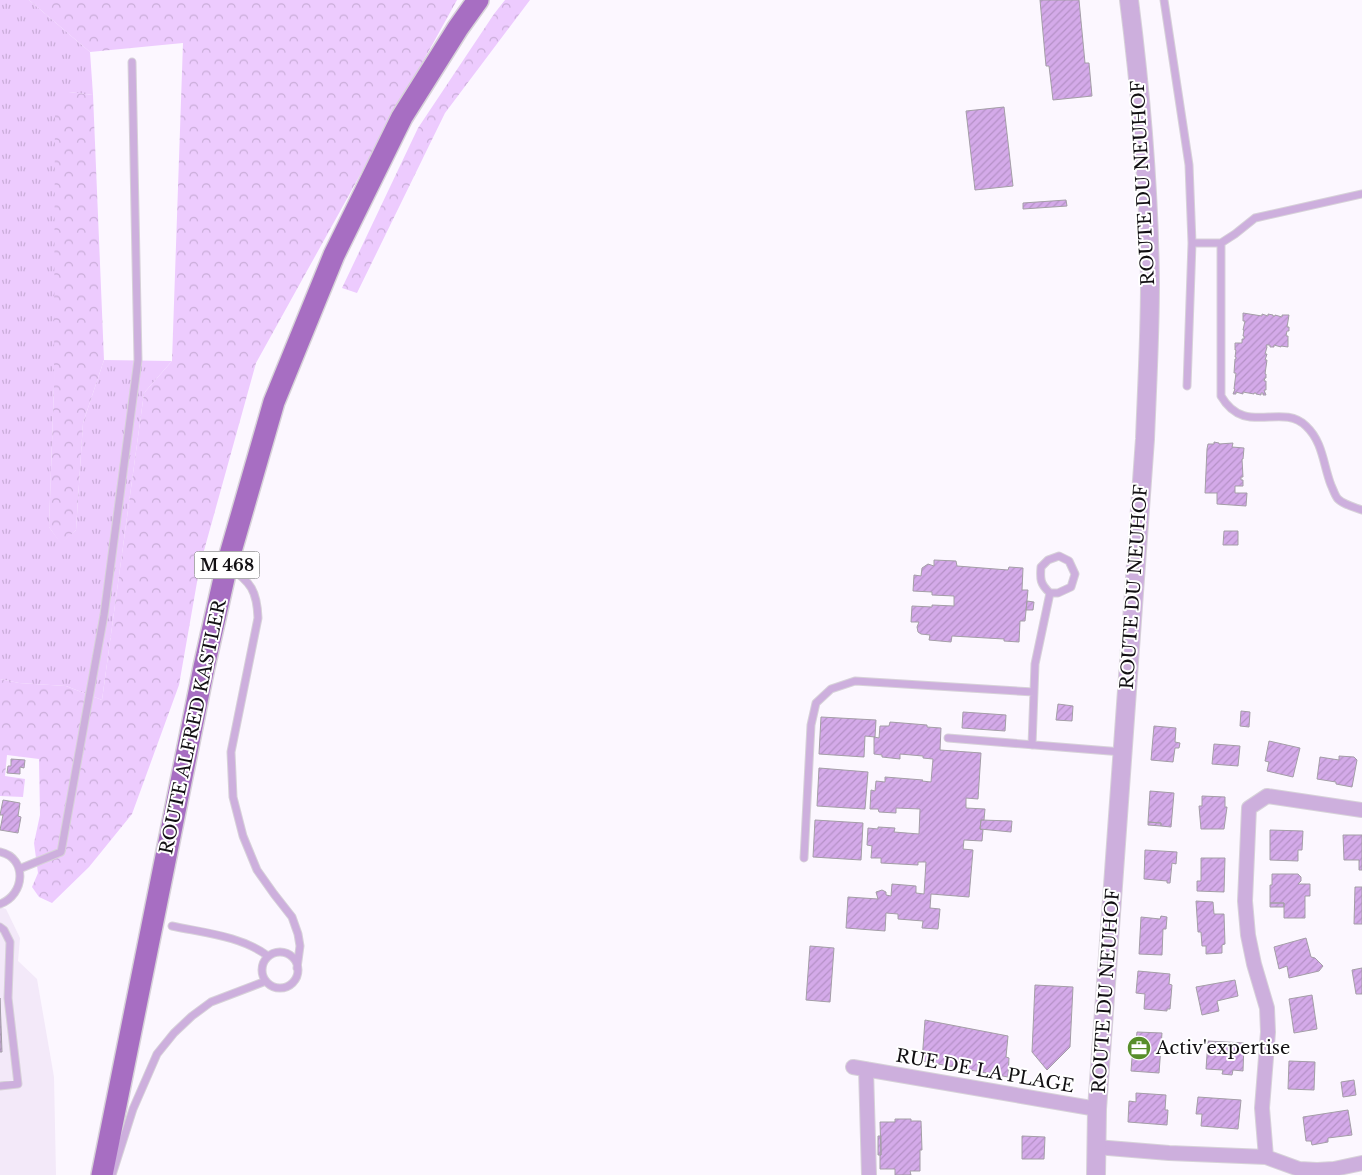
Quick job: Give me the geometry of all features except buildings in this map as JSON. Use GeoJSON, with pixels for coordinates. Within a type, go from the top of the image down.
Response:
{"type":"FeatureCollection","features":[{"type":"Feature","properties":{"kind":"main road","name":"ROUTE ALFRED KASTLER"},"geometry":{"type":"LineString","coordinates":[[102,1175],[204,667],[227,565],[274,402],[334,255],[402,117],[458,28],[478,0]]}},
{"type":"Feature","properties":{"kind":"street","name":"ROUTE DU NEUHOF"},"geometry":{"type":"LineString","coordinates":[[1096,1175],[1097,1109],[1145,439],[1150,284],[1140,103],[1129,0]]}},
{"type":"Feature","properties":{"kind":"street"},"geometry":{"type":"LineString","coordinates":[[1266,1157],[1262,1108],[1268,1032],[1267,1008],[1248,935],[1245,901],[1249,808],[1267,796],[1362,810]]}},
{"type":"Feature","properties":{"kind":"street","name":"RUE DE LA PLAGE"},"geometry":{"type":"LineString","coordinates":[[869,1175],[860,1068],[1097,1109]]}},
{"type":"Feature","properties":{"kind":"street"},"geometry":{"type":"LineString","coordinates":[[1096,1147],[1169,1153],[1266,1157],[1300,1172],[1334,1169],[1362,1163]]}},
{"type":"Feature","properties":{"kind":"lane"},"geometry":{"type":"LineString","coordinates":[[1164,0],[1189,165],[1192,243],[1188,386]]}},
{"type":"Feature","properties":{"kind":"lane"},"geometry":{"type":"LineString","coordinates":[[19,869],[61,852],[105,605],[138,360],[132,62]]}},
{"type":"Feature","properties":{"kind":"lane"},"geometry":{"type":"LineString","coordinates":[[1192,243],[1221,243],[1255,218],[1362,194]]}},
{"type":"Feature","properties":{"kind":"lane"},"geometry":{"type":"LineString","coordinates":[[1221,243],[1221,396],[1227,406],[1237,414],[1249,418],[1289,418],[1304,424],[1318,439],[1327,473],[1337,498],[1347,505],[1362,510]]}},
{"type":"Feature","properties":{"kind":"lane"},"geometry":{"type":"LineString","coordinates":[[1059,556],[1069,561],[1075,574],[1070,587],[1058,593],[1050,593],[1042,586],[1040,580],[1041,566],[1048,560],[1059,556]]}},
{"type":"Feature","properties":{"kind":"lane"},"geometry":{"type":"LineString","coordinates":[[227,565],[244,577],[254,589],[258,604],[258,618],[231,752],[233,797],[243,836],[257,870],[292,917],[300,946],[297,968],[295,978],[288,985],[283,987],[273,986],[266,981],[262,971],[264,960],[268,956],[273,953],[284,952],[292,958],[297,968]]}},
{"type":"Feature","properties":{"kind":"lane"},"geometry":{"type":"LineString","coordinates":[[1032,745],[1035,664],[1050,593]]}},
{"type":"Feature","properties":{"kind":"lane"},"geometry":{"type":"LineString","coordinates":[[804,858],[811,725],[816,703],[831,690],[855,681],[1034,692]]}},
{"type":"Feature","properties":{"kind":"lane"},"geometry":{"type":"LineString","coordinates":[[948,738],[1122,752]]}},
{"type":"Feature","properties":{"kind":"lane"},"geometry":{"type":"LineString","coordinates":[[0,852],[11,857],[19,869],[21,878],[19,888],[14,896],[0,904]]}},
{"type":"Feature","properties":{"kind":"lane"},"geometry":{"type":"LineString","coordinates":[[172,926],[235,938],[261,950],[268,956]]}},
{"type":"Feature","properties":{"kind":"lane"},"geometry":{"type":"LineString","coordinates":[[0,927],[4,930],[10,942],[8,998],[18,1084],[0,1086]]}},
{"type":"Feature","properties":{"kind":"lane"},"geometry":{"type":"LineString","coordinates":[[112,1175],[133,1109],[157,1054],[174,1033],[211,1002],[266,981]]}},
{"type":"Feature","properties":{"kind":"shaded area"},"geometry":{"type":"Polygon","coordinates":[[[0,907],[6,909],[20,938],[18,961],[37,979],[54,1077],[56,1175],[0,1175],[0,907]]]}},
{"type":"Feature","properties":{"kind":"green space"},"geometry":{"type":"Polygon","coordinates":[[[0,0],[29,0],[90,52],[93,95],[69,92],[49,527],[61,543],[76,530],[83,423],[104,360],[172,361],[144,393],[102,700],[66,686],[19,683],[0,679],[0,0]]]}},
{"type":"Feature","properties":{"kind":"green space"},"geometry":{"type":"Polygon","coordinates":[[[29,0],[457,0],[256,363],[200,565],[179,685],[132,814],[89,867],[52,903],[39,897],[32,887],[38,873],[34,843],[40,815],[39,759],[7,755],[5,776],[25,779],[23,797],[0,796],[0,679],[19,683],[66,686],[102,700],[144,393],[172,361],[183,43],[90,52],[29,0]]]}},
{"type":"Feature","properties":{"kind":"green space"},"geometry":{"type":"Polygon","coordinates":[[[505,0],[530,0],[445,113],[357,293],[342,288],[418,128],[505,0]]]}},
{"type":"Feature","properties":{"kind":"green space"},"geometry":{"type":"Polygon","coordinates":[[[69,92],[93,95],[104,360],[83,423],[76,530],[61,544],[49,527],[54,386],[55,105],[69,92]]]}},
{"type":"Feature","properties":{"kind":"place","name":"Activ'expertise"},"geometry":{"type":"Point","coordinates":[1139,1048]}}]}
